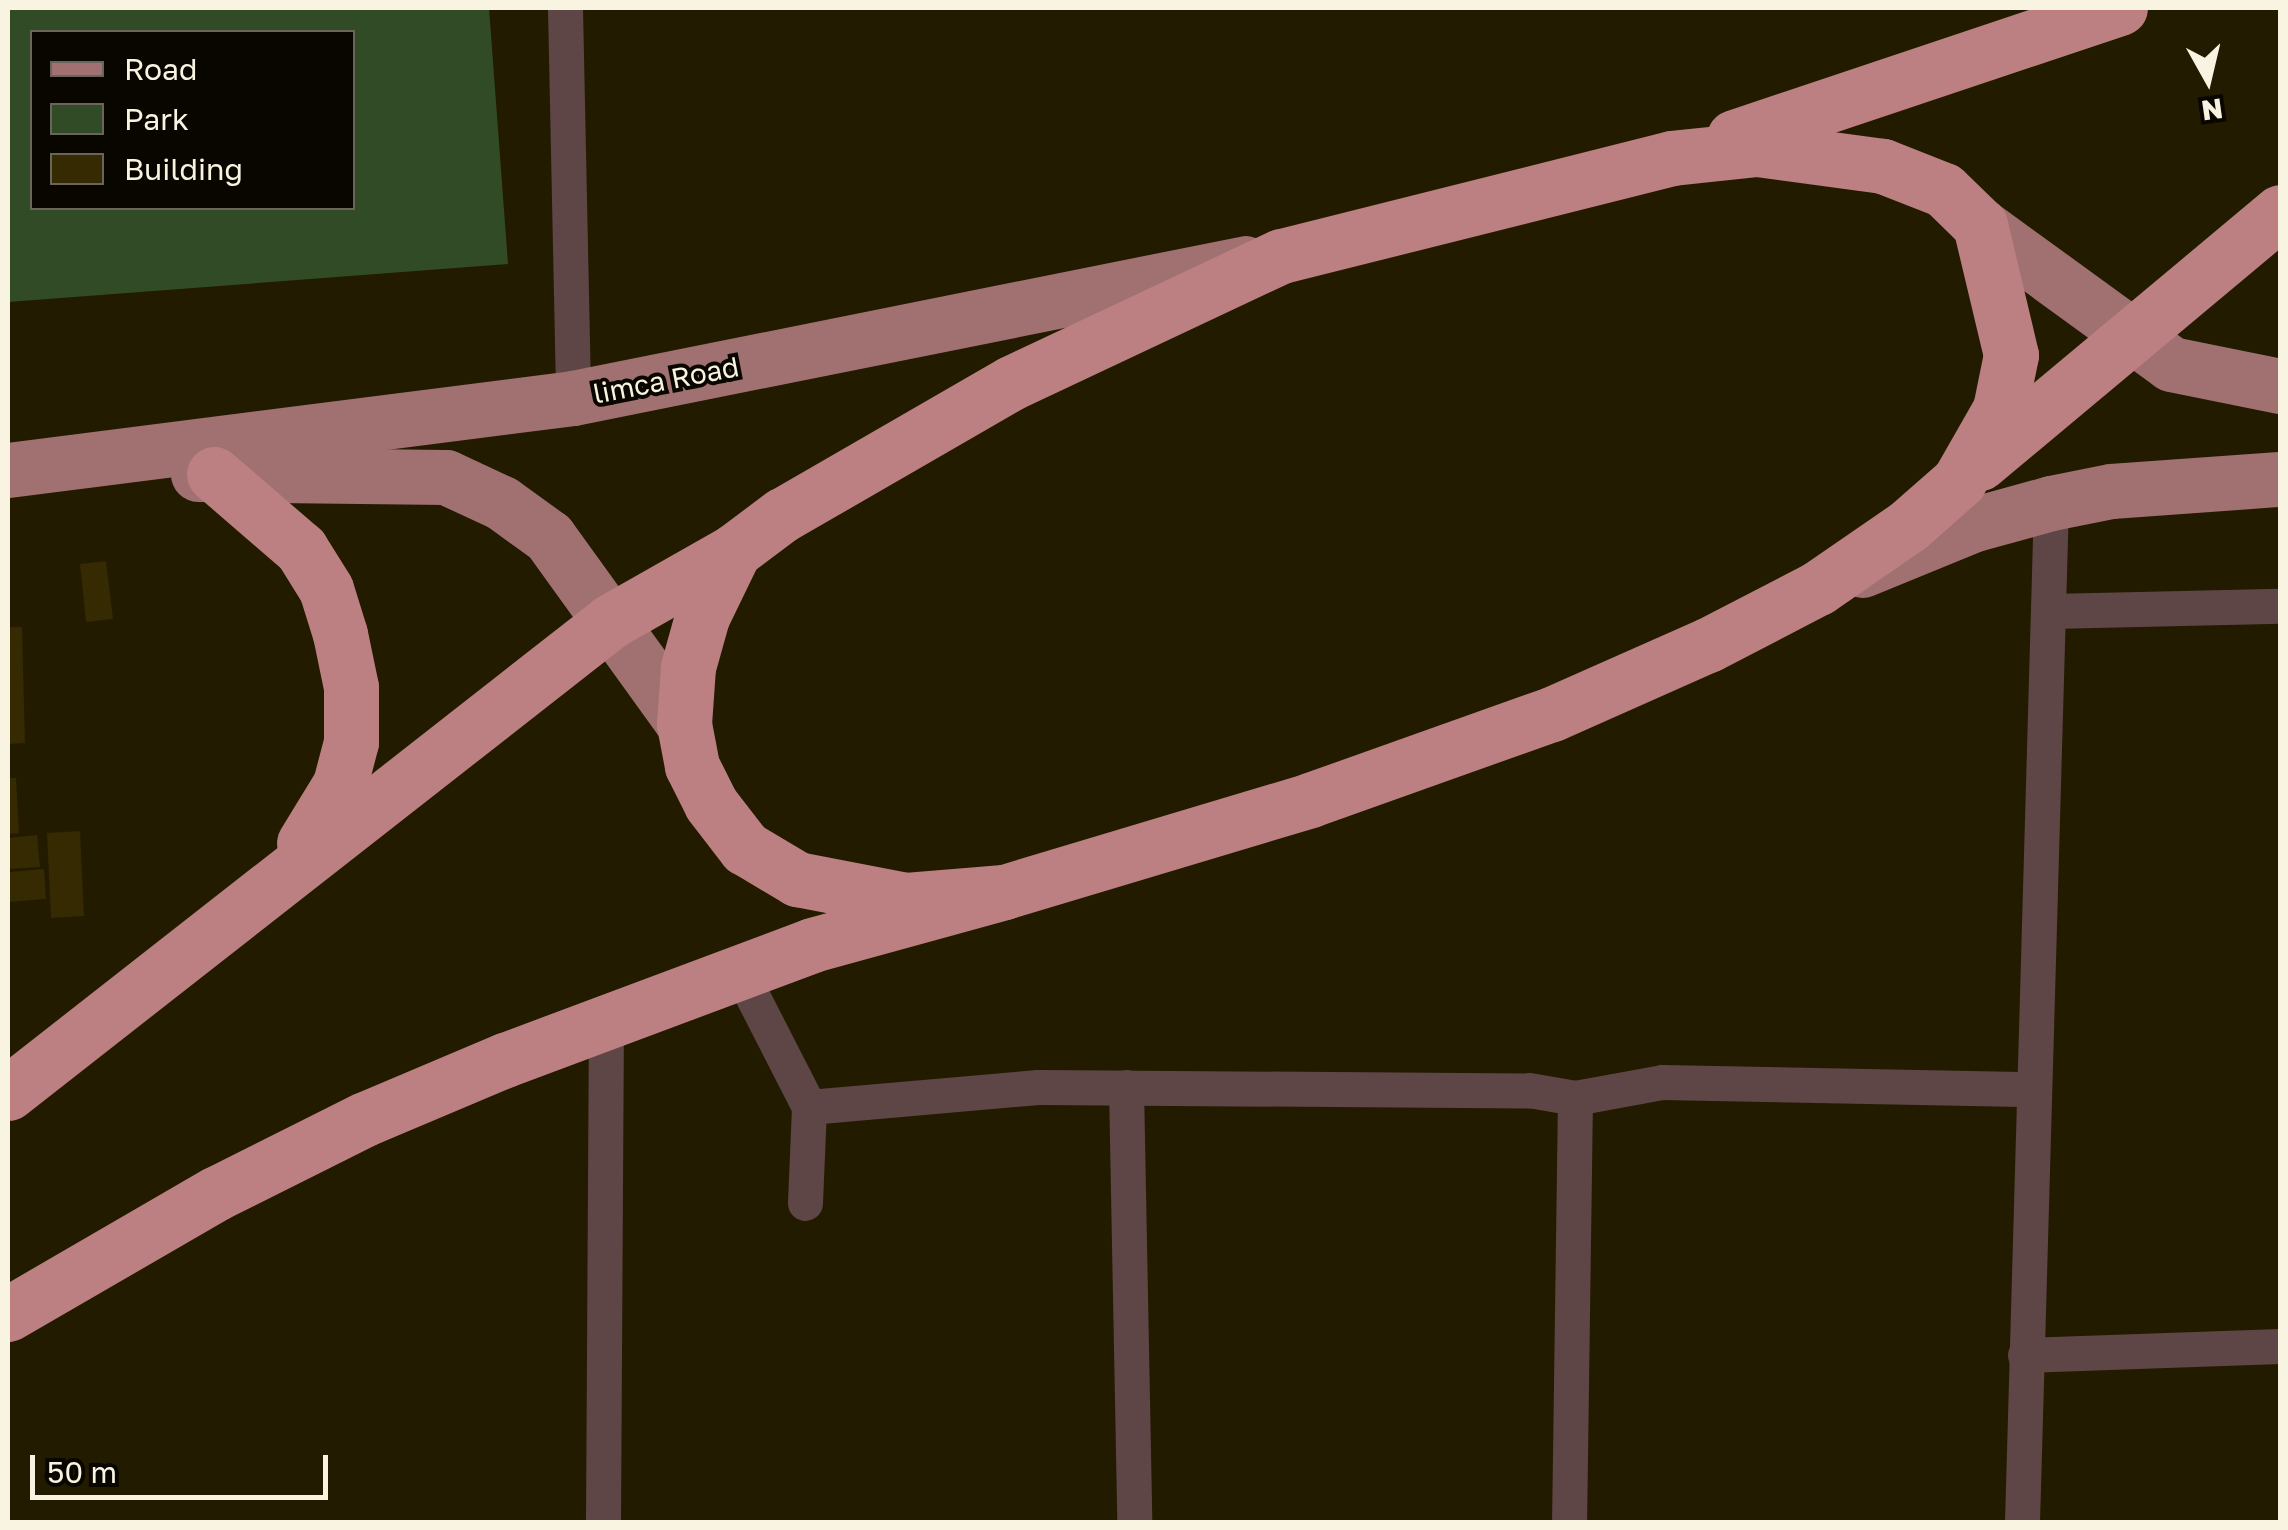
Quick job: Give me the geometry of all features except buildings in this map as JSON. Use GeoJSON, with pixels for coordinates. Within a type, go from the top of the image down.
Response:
{"type":"FeatureCollection","features":[{"type":"Feature","properties":{"kind":"highway"},"geometry":{"type":"LineString","coordinates":[[1594,179],[1880,92],[2120,8]]}},
{"type":"Feature","properties":{"kind":"highway"},"geometry":{"type":"LineString","coordinates":[[8,1093],[260,891],[610,621],[734,550],[782,515],[1011,384],[1282,256],[1672,158],[1757,149],[1883,166],[1944,190],[1980,225],[2010,354],[2000,409],[1958,482]]}},
{"type":"Feature","properties":{"kind":"highway"},"geometry":{"type":"LineString","coordinates":[[8,1314],[217,1193],[365,1119],[606,1021],[740,972],[1310,800],[1552,714],[1708,646],[1818,588],[1908,526],[2280,212]]}},
{"type":"Feature","properties":{"kind":"highway"},"geometry":{"type":"LineString","coordinates":[[214,474],[301,549],[326,589],[350,687],[351,742],[340,784],[317,828],[260,891]]}},
{"type":"Feature","properties":{"kind":"highway"},"geometry":{"type":"LineString","coordinates":[[734,550],[688,667],[684,724],[692,766],[712,804],[745,848],[797,879],[906,900],[1004,892]]}},
{"type":"Feature","properties":{"kind":"main road"},"geometry":{"type":"LineString","coordinates":[[1980,225],[2129,337],[2172,364],[2280,386]]}},
{"type":"Feature","properties":{"kind":"main road","name":"limca Road"},"geometry":{"type":"LineString","coordinates":[[26,469],[573,398],[1282,256]]}},
{"type":"Feature","properties":{"kind":"main road","name":"limca Road"},"geometry":{"type":"LineString","coordinates":[[26,469],[446,477],[502,504],[549,537],[684,724]]}},
{"type":"Feature","properties":{"kind":"main road"},"geometry":{"type":"LineString","coordinates":[[1818,588],[1975,524],[2051,503],[2111,490],[2280,479]]}},
{"type":"Feature","properties":{"kind":"street"},"geometry":{"type":"LineString","coordinates":[[565,8],[573,398]]}},
{"type":"Feature","properties":{"kind":"street"},"geometry":{"type":"LineString","coordinates":[[2022,1522],[2051,503]]}},
{"type":"Feature","properties":{"kind":"street"},"geometry":{"type":"LineString","coordinates":[[2050,611],[2280,606]]}},
{"type":"Feature","properties":{"kind":"street"},"geometry":{"type":"LineString","coordinates":[[740,972],[808,1107],[806,1204]]}},
{"type":"Feature","properties":{"kind":"street"},"geometry":{"type":"LineString","coordinates":[[603,1522],[606,1021]]}},
{"type":"Feature","properties":{"kind":"street"},"geometry":{"type":"LineString","coordinates":[[808,1107],[1038,1087],[1530,1090],[1575,1098],[1662,1082],[2034,1088]]}},
{"type":"Feature","properties":{"kind":"street"},"geometry":{"type":"LineString","coordinates":[[1126,1087],[1134,1522]]}},
{"type":"Feature","properties":{"kind":"street"},"geometry":{"type":"LineString","coordinates":[[1569,1522],[1575,1098]]}},
{"type":"Feature","properties":{"kind":"street"},"geometry":{"type":"LineString","coordinates":[[2026,1355],[2280,1346]]}},
{"type":"Feature","properties":{"kind":"green space"},"geometry":{"type":"Polygon","coordinates":[[[8,8],[489,8],[508,264],[8,302],[8,8]]]}}]}
